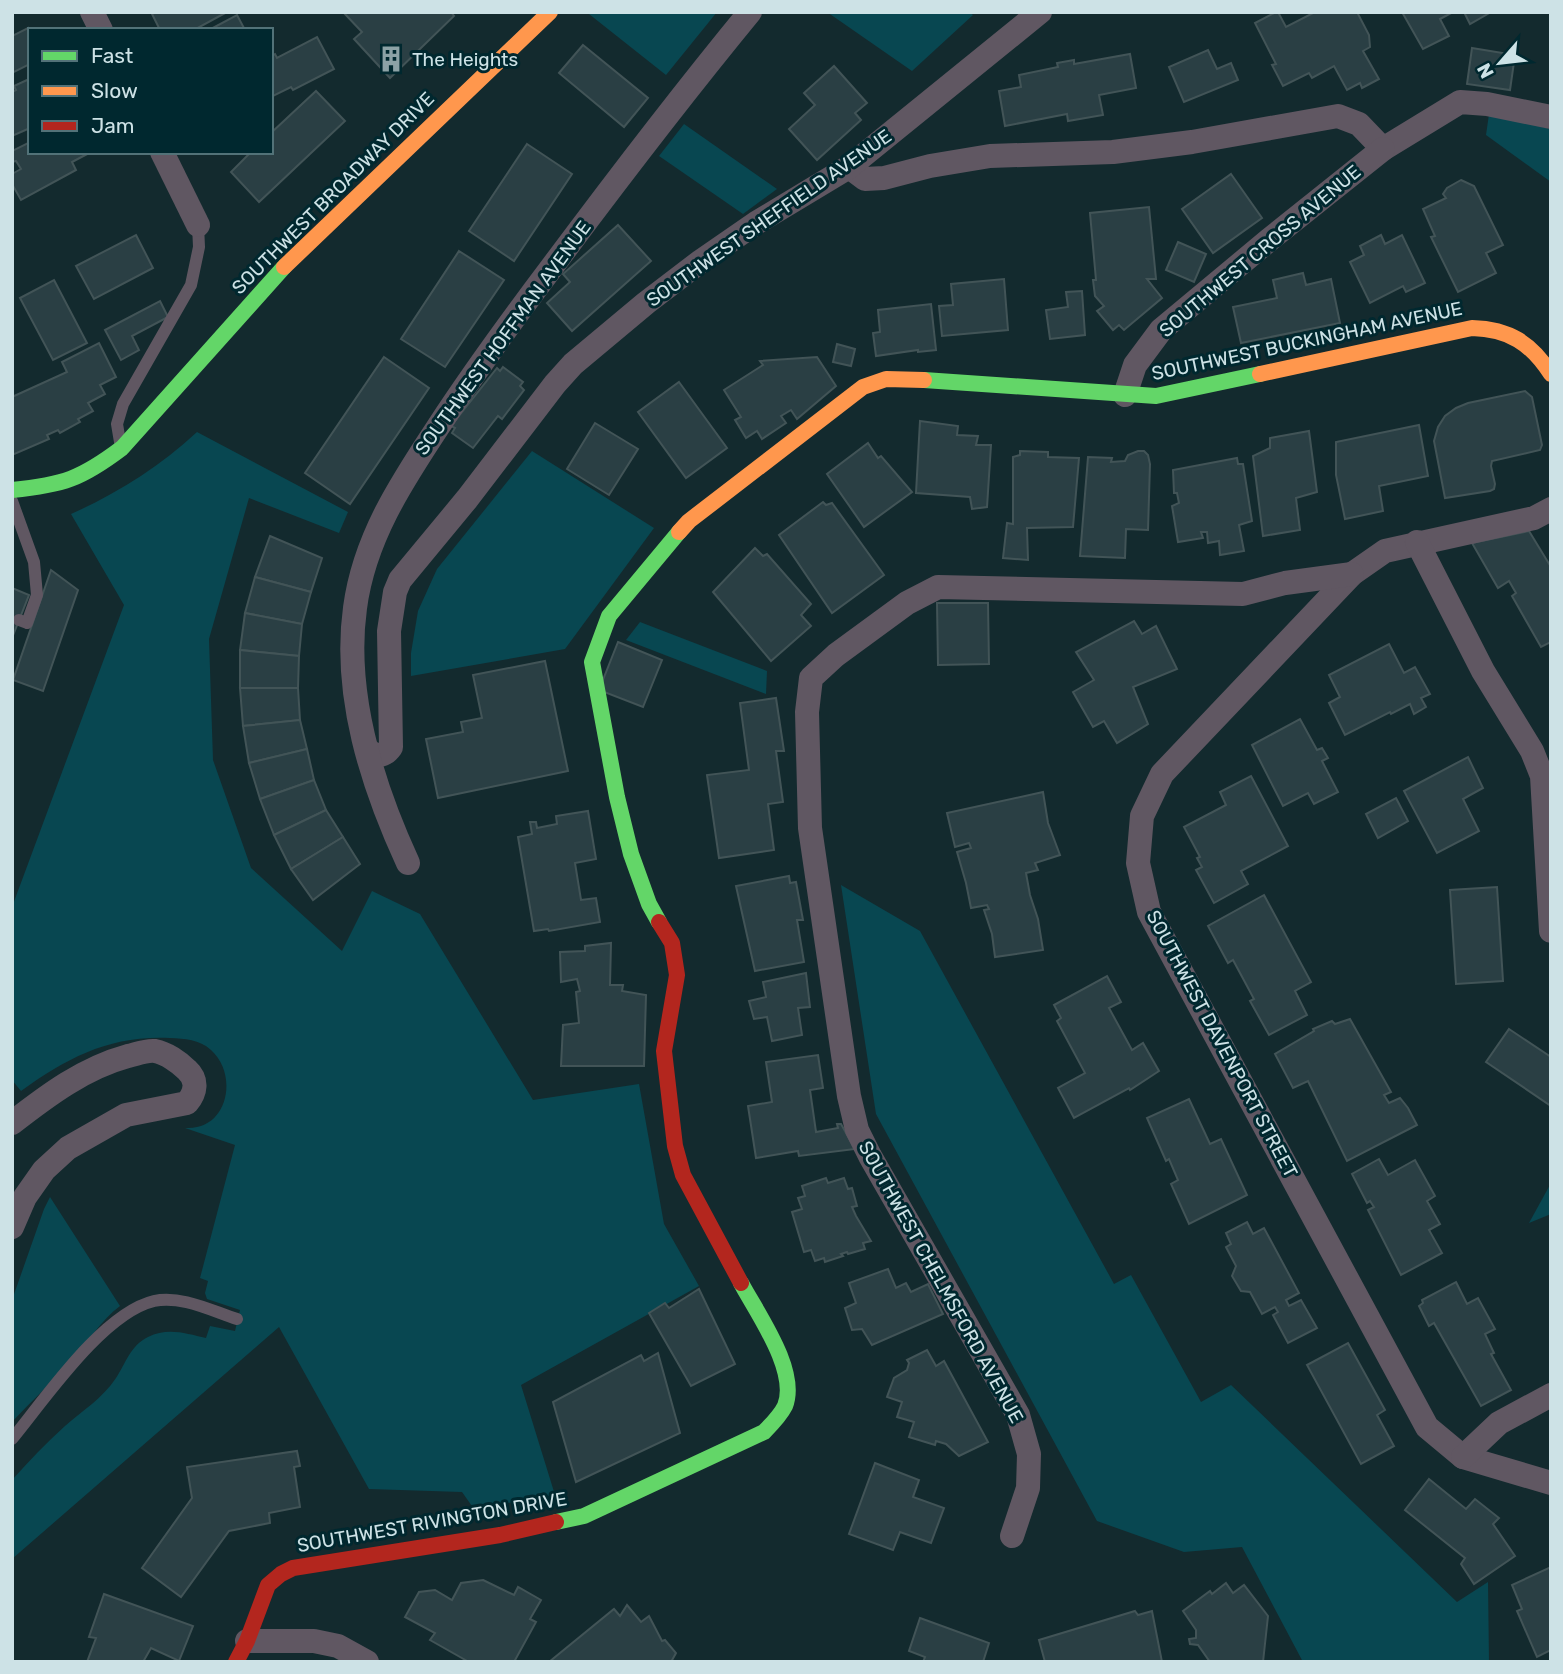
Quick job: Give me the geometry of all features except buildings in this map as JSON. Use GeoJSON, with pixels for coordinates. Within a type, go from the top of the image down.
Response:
{"type":"FeatureCollection","features":[{"type":"Feature","properties":{"kind":"street"},"geometry":{"type":"LineString","coordinates":[[92,12],[100,28]]}},
{"type":"Feature","properties":{"kind":"street","name":"SOUTHWEST BROADWAY DRIVE"},"geometry":{"type":"LineString","coordinates":[[12,490],[41,487],[76,478],[94,469],[122,448],[302,248],[550,12]]}},
{"type":"Feature","properties":{"kind":"street","name":"SOUTHWEST HOFFMAN AVENUE"},"geometry":{"type":"LineString","coordinates":[[408,863],[383,807],[364,742],[354,677],[352,631],[365,558],[385,512],[405,476],[493,345],[692,83],[750,12]]}},
{"type":"Feature","properties":{"kind":"street","name":"SOUTHWEST SHEFFIELD AVENUE"},"geometry":{"type":"LineString","coordinates":[[368,750],[374,755],[380,755],[387,753],[391,747],[388,643],[395,592],[400,580],[467,499],[555,384],[599,341],[701,261],[756,223],[849,167],[1041,12]]}},
{"type":"Feature","properties":{"kind":"street","name":"SOUTHWEST CROSS AVENUE"},"geometry":{"type":"LineString","coordinates":[[1125,395],[1135,365],[1161,330],[1383,149],[1460,102],[1488,104],[1551,117]]}},
{"type":"Feature","properties":{"kind":"street"},"geometry":{"type":"LineString","coordinates":[[849,167],[865,179],[884,178],[930,166],[990,156],[1113,152],[1192,142],[1338,116],[1359,124],[1383,149]]}},
{"type":"Feature","properties":{"kind":"street"},"geometry":{"type":"LineString","coordinates":[[163,154],[198,225]]}},
{"type":"Feature","properties":{"kind":"street","name":"SOUTHWEST BUCKINGHAM AVENUE"},"geometry":{"type":"LineString","coordinates":[[786,1405],[789,1391],[787,1375],[780,1357],[683,1175],[675,1146],[664,1051],[677,975],[671,943],[649,904],[631,854],[617,797],[592,662],[609,616],[689,521],[863,387],[886,379],[1156,396],[1472,328],[1491,328],[1510,334],[1533,348],[1551,373]]}},
{"type":"Feature","properties":{"kind":"street","name":"SOUTHWEST DAVENPORT STREET"},"geometry":{"type":"LineString","coordinates":[[1551,509],[1534,518],[1385,551],[1352,574],[1162,774],[1142,816],[1138,863],[1149,912],[1427,1427],[1462,1457],[1551,1483]]}},
{"type":"Feature","properties":{"kind":"street"},"geometry":{"type":"LineString","coordinates":[[1417,542],[1483,671],[1532,751],[1542,776],[1551,931]]}},
{"type":"Feature","properties":{"kind":"street","name":"SOUTHWEST CHELMSFORD AVENUE"},"geometry":{"type":"LineString","coordinates":[[1012,1536],[1028,1488],[1029,1454],[1018,1415],[870,1156],[857,1130],[849,1096],[810,828],[807,712],[811,678],[835,655],[907,603],[938,587],[1243,594],[1285,583],[1352,574]]}},
{"type":"Feature","properties":{"kind":"street"},"geometry":{"type":"LineString","coordinates":[[12,1123],[83,1074],[121,1058],[145,1052],[155,1051],[179,1062],[191,1073],[194,1081],[192,1096],[187,1102],[126,1115],[68,1148],[44,1170],[25,1197],[12,1227]]}},
{"type":"Feature","properties":{"kind":"street"},"geometry":{"type":"LineString","coordinates":[[1462,1457],[1499,1423],[1551,1395]]}},
{"type":"Feature","properties":{"kind":"street","name":"SOUTHWEST RIVINGTON DRIVE"},"geometry":{"type":"LineString","coordinates":[[242,1651],[268,1585],[293,1568],[500,1535],[584,1516],[764,1432],[775,1422],[786,1405]]}},
{"type":"Feature","properties":{"kind":"street"},"geometry":{"type":"LineString","coordinates":[[242,1651],[314,1641],[338,1646],[367,1662]]}},
{"type":"Feature","properties":{"kind":"lane"},"geometry":{"type":"LineString","coordinates":[[122,448],[118,418],[132,387],[191,285],[198,256],[198,225]]}},
{"type":"Feature","properties":{"kind":"lane"},"geometry":{"type":"LineString","coordinates":[[12,501],[34,562],[37,595],[27,623],[19,620]]}},
{"type":"Feature","properties":{"kind":"lane"},"geometry":{"type":"LineString","coordinates":[[12,1438],[96,1337],[129,1312],[154,1301],[183,1301],[237,1319]]}},
{"type":"Feature","properties":{"kind":"shaded area"},"geometry":{"type":"Polygon","coordinates":[[[717,12],[666,75],[589,14],[717,12]]]}},
{"type":"Feature","properties":{"kind":"shaded area"},"geometry":{"type":"Polygon","coordinates":[[[827,12],[969,12],[973,15],[912,71],[827,12]]]}},
{"type":"Feature","properties":{"kind":"shaded area"},"geometry":{"type":"Polygon","coordinates":[[[1489,114],[1551,129],[1551,182],[1486,135],[1489,114]]]}},
{"type":"Feature","properties":{"kind":"shaded area"},"geometry":{"type":"Polygon","coordinates":[[[684,124],[777,189],[743,214],[659,156],[684,124]]]}},
{"type":"Feature","properties":{"kind":"shaded area"},"geometry":{"type":"Polygon","coordinates":[[[197,432],[348,512],[339,533],[249,498],[209,639],[213,760],[251,868],[342,951],[372,891],[420,914],[533,1100],[639,1084],[664,1224],[699,1286],[521,1385],[555,1495],[474,1509],[462,1492],[369,1489],[279,1327],[12,1559],[12,1480],[18,1473],[58,1432],[105,1392],[142,1341],[163,1332],[206,1338],[210,1326],[235,1331],[240,1310],[207,1299],[205,1293],[208,1281],[200,1278],[235,1145],[185,1128],[200,1127],[211,1121],[225,1100],[225,1073],[211,1050],[186,1039],[128,1040],[109,1044],[73,1058],[21,1091],[12,1080],[12,907],[124,605],[71,514],[137,478],[168,457],[197,432]]]}},
{"type":"Feature","properties":{"kind":"shaded area"},"geometry":{"type":"Polygon","coordinates":[[[532,451],[654,528],[565,649],[411,676],[411,653],[418,611],[437,569],[532,451]]]}},
{"type":"Feature","properties":{"kind":"shaded area"},"geometry":{"type":"Polygon","coordinates":[[[640,622],[767,671],[766,694],[626,640],[640,622]]]}},
{"type":"Feature","properties":{"kind":"shaded area"},"geometry":{"type":"Polygon","coordinates":[[[841,885],[920,931],[1114,1284],[1131,1275],[1201,1402],[1231,1385],[1457,1602],[1488,1582],[1489,1662],[1303,1662],[1242,1547],[1184,1552],[1097,1521],[876,1114],[841,885]]]}},
{"type":"Feature","properties":{"kind":"shaded area"},"geometry":{"type":"Polygon","coordinates":[[[1551,1183],[1551,1214],[1529,1223],[1551,1183]]]}},
{"type":"Feature","properties":{"kind":"shaded area"},"geometry":{"type":"Polygon","coordinates":[[[50,1197],[120,1306],[12,1422],[12,1300],[50,1197]]]}},
{"type":"Feature","properties":{"kind":"traffic: fast"},"geometry":{"type":"LineString","coordinates":[[12,490],[45,486],[71,479],[95,467],[122,448],[284,267]]}},
{"type":"Feature","properties":{"kind":"traffic: fast"},"geometry":{"type":"LineString","coordinates":[[924,380],[1156,396],[1260,374]]}},
{"type":"Feature","properties":{"kind":"traffic: fast"},"geometry":{"type":"LineString","coordinates":[[659,922],[649,904],[631,854],[617,797],[592,662],[609,616],[679,532]]}},
{"type":"Feature","properties":{"kind":"traffic: fast"},"geometry":{"type":"LineString","coordinates":[[556,1522],[584,1516],[764,1432],[778,1417],[785,1406],[788,1392],[786,1376],[766,1326],[741,1283]]}},
{"type":"Feature","properties":{"kind":"traffic: slow"},"geometry":{"type":"LineString","coordinates":[[284,267],[550,12]]}},
{"type":"Feature","properties":{"kind":"traffic: slow"},"geometry":{"type":"LineString","coordinates":[[1260,374],[1472,328],[1497,331],[1518,340],[1535,354],[1551,374]]}},
{"type":"Feature","properties":{"kind":"traffic: slow"},"geometry":{"type":"LineString","coordinates":[[679,532],[689,521],[863,387],[886,379],[924,380]]}},
{"type":"Feature","properties":{"kind":"traffic: jam"},"geometry":{"type":"LineString","coordinates":[[659,922],[672,943],[677,975],[664,1051],[675,1146],[683,1175],[741,1283]]}},
{"type":"Feature","properties":{"kind":"traffic: jam"},"geometry":{"type":"LineString","coordinates":[[236,1662],[268,1585],[293,1568],[500,1535],[556,1522]]}},
{"type":"Feature","properties":{"kind":"place","name":"The Heights"},"geometry":{"type":"Point","coordinates":[391,59]}}]}
